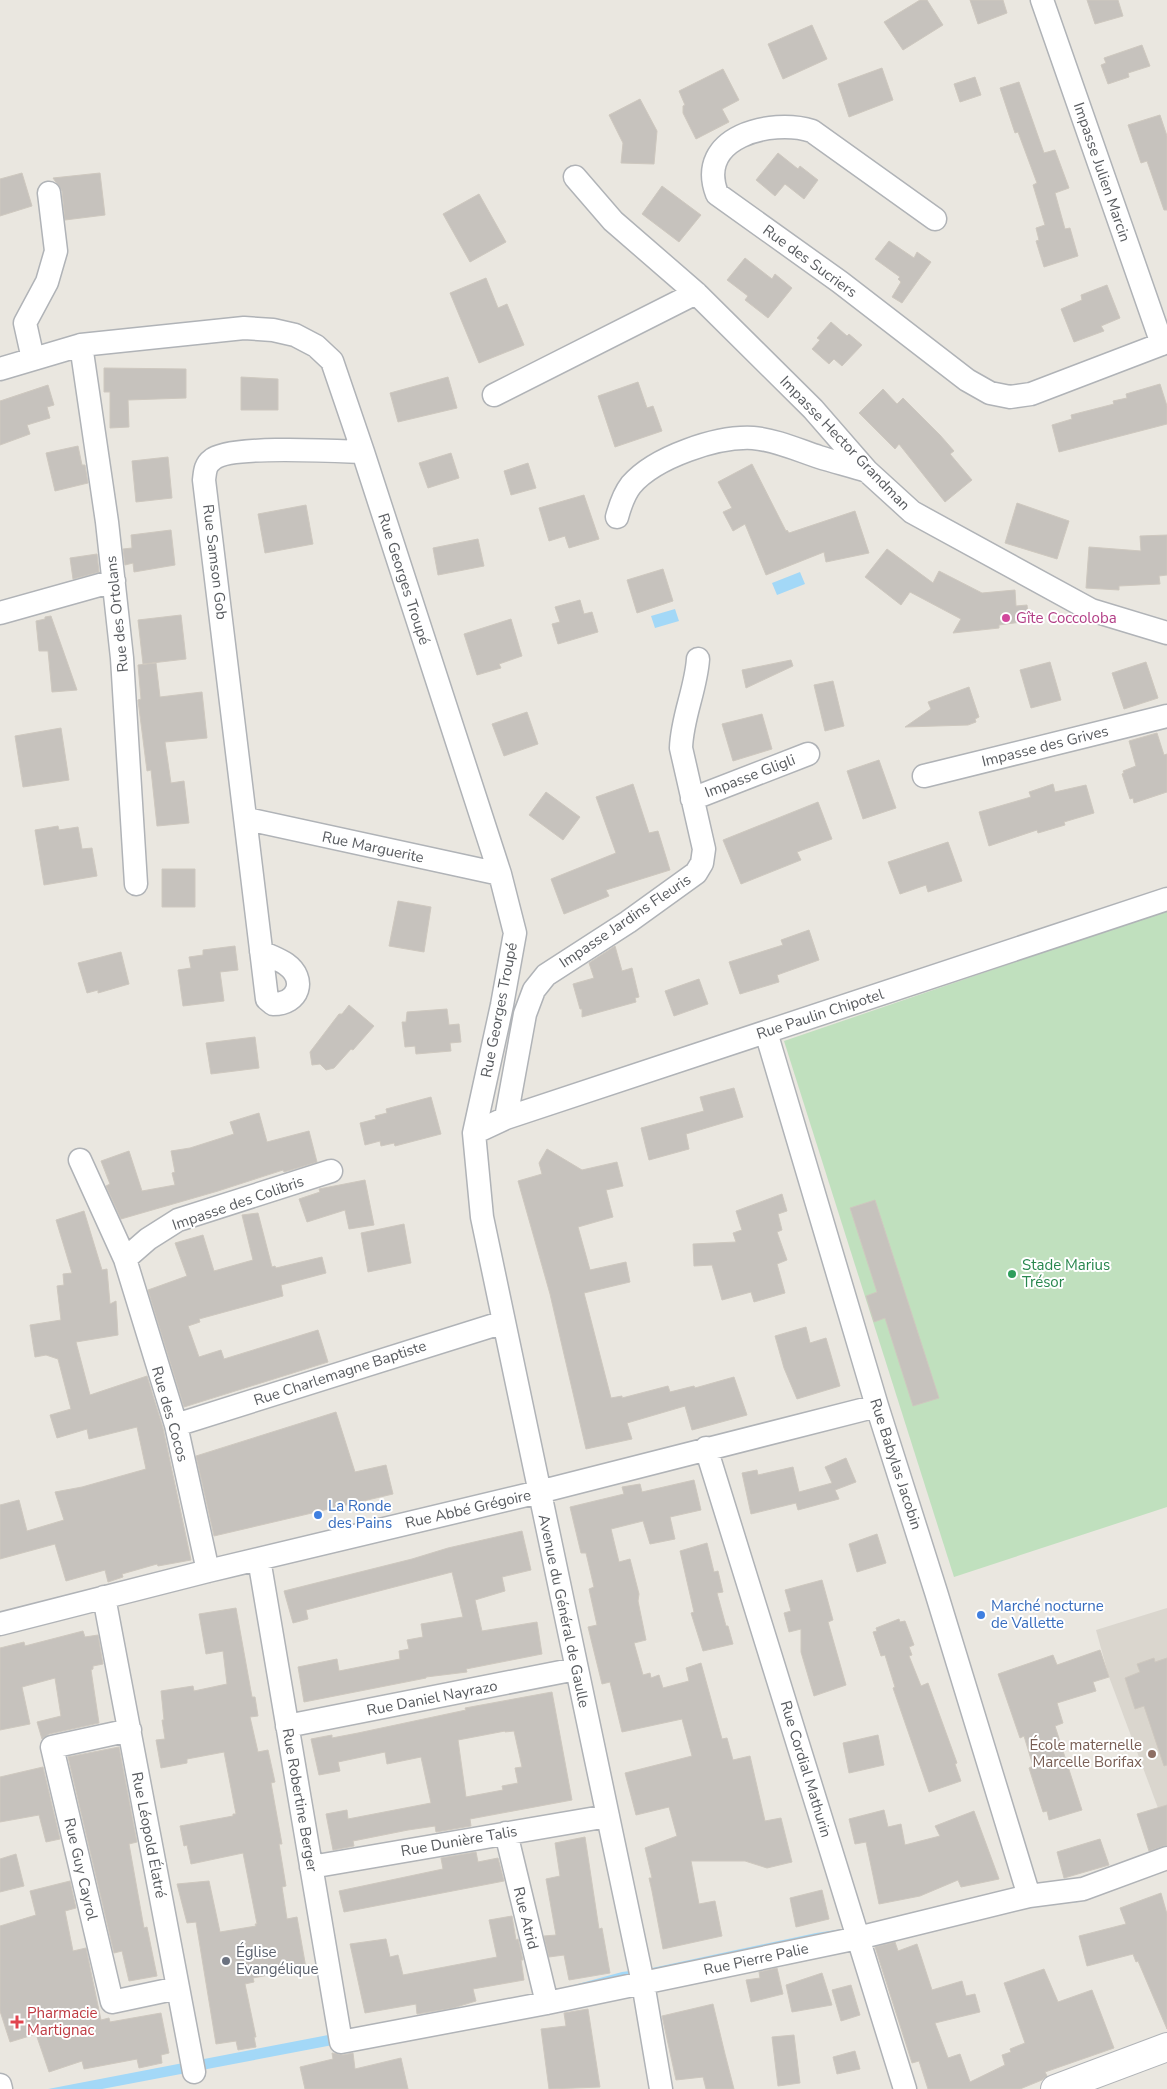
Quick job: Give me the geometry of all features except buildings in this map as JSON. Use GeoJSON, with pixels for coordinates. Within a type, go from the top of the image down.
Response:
{"type":"FeatureCollection","features":[{"type":"Feature","properties":{"kind":"street","name":"Impasse Julien Marcin"},"geometry":{"type":"LineString","coordinates":[[1042,0],[1164,343]]}},
{"type":"Feature","properties":{"kind":"street","name":"Rue des Sucriers"},"geometry":{"type":"LineString","coordinates":[[935,218],[812,131],[798,126],[785,126],[753,132],[729,142],[717,156],[712,172],[712,182],[717,194],[840,282],[967,380],[990,393],[1010,397],[1031,394],[1164,343]]}},
{"type":"Feature","properties":{"kind":"street","name":"Impasse Hector Grandman"},"geometry":{"type":"LineString","coordinates":[[575,177],[612,221],[696,293],[813,409],[867,471],[912,512],[1090,610],[1167,633]]}},
{"type":"Feature","properties":{"kind":"street"},"geometry":{"type":"LineString","coordinates":[[33,359],[24,323],[47,282],[56,251],[49,193]]}},
{"type":"Feature","properties":{"kind":"street"},"geometry":{"type":"LineString","coordinates":[[494,395],[696,293]]}},
{"type":"Feature","properties":{"kind":"street","name":"Rue Georges Troupé"},"geometry":{"type":"LineString","coordinates":[[0,369],[81,345],[244,328],[273,330],[295,335],[316,346],[332,361],[500,874],[513,926],[514,945],[474,1133]]}},
{"type":"Feature","properties":{"kind":"street","name":"Rue des Ortolans"},"geometry":{"type":"LineString","coordinates":[[81,345],[108,522],[122,658],[136,884]]}},
{"type":"Feature","properties":{"kind":"street"},"geometry":{"type":"LineString","coordinates":[[617,517],[622,501],[631,486],[644,473],[663,461],[687,450],[717,442],[753,438],[781,444],[867,471]]}},
{"type":"Feature","properties":{"kind":"street","name":"Rue Samson Gob"},"geometry":{"type":"LineString","coordinates":[[247,819],[204,480],[205,468],[212,459],[222,454],[273,450],[363,452]]}},
{"type":"Feature","properties":{"kind":"street"},"geometry":{"type":"LineString","coordinates":[[0,613],[114,581]]}},
{"type":"Feature","properties":{"kind":"street","name":"Impasse Jardins Fleuris"},"geometry":{"type":"LineString","coordinates":[[506,1118],[525,1014],[534,990],[546,975],[628,922],[696,873],[702,863],[704,849],[681,748],[682,733],[697,673],[698,659]]}},
{"type":"Feature","properties":{"kind":"street","name":"Impasse des Grives"},"geometry":{"type":"LineString","coordinates":[[924,776],[1167,716]]}},
{"type":"Feature","properties":{"kind":"street","name":"Impasse Gligli"},"geometry":{"type":"LineString","coordinates":[[692,799],[808,754]]}},
{"type":"Feature","properties":{"kind":"street"},"geometry":{"type":"LineString","coordinates":[[247,819],[261,951]]}},
{"type":"Feature","properties":{"kind":"street","name":"Rue Marguerite"},"geometry":{"type":"LineString","coordinates":[[247,819],[500,874]]}},
{"type":"Feature","properties":{"kind":"street","name":"Rue Paulin Chipotel"},"geometry":{"type":"LineString","coordinates":[[474,1133],[506,1118],[1167,899]]}},
{"type":"Feature","properties":{"kind":"street","name":"Rue Babylas Jacobin"},"geometry":{"type":"LineString","coordinates":[[766,1032],[877,1406],[1029,1896]]}},
{"type":"Feature","properties":{"kind":"street","name":"Avenue du Général de Gaulle"},"geometry":{"type":"LineString","coordinates":[[474,1133],[482,1217],[643,1983],[661,2089]]}},
{"type":"Feature","properties":{"kind":"street","name":"Rue des Cocos"},"geometry":{"type":"LineString","coordinates":[[80,1160],[124,1259],[176,1425],[208,1572]]}},
{"type":"Feature","properties":{"kind":"street","name":"Impasse des Colibris"},"geometry":{"type":"LineString","coordinates":[[124,1259],[148,1239],[178,1220],[331,1171]]}},
{"type":"Feature","properties":{"kind":"street","name":"Rue Charlemagne Baptiste"},"geometry":{"type":"LineString","coordinates":[[176,1425],[504,1322]]}},
{"type":"Feature","properties":{"kind":"street","name":"Rue Abbé Grégoire"},"geometry":{"type":"LineString","coordinates":[[0,1624],[259,1559],[539,1492],[877,1406]]}},
{"type":"Feature","properties":{"kind":"street","name":"Rue Cordial Mathurin"},"geometry":{"type":"LineString","coordinates":[[706,1448],[906,2089]]}},
{"type":"Feature","properties":{"kind":"street","name":"Rue Robertine Berger"},"geometry":{"type":"LineString","coordinates":[[259,1559],[341,2042]]}},
{"type":"Feature","properties":{"kind":"street","name":"Rue Léopold Élatré"},"geometry":{"type":"LineString","coordinates":[[104,1597],[194,2072]]}},
{"type":"Feature","properties":{"kind":"street","name":"Rue Daniel Nayrazo"},"geometry":{"type":"LineString","coordinates":[[287,1726],[576,1670]]}},
{"type":"Feature","properties":{"kind":"street","name":"Rue Guy Cayrol"},"geometry":{"type":"LineString","coordinates":[[130,1730],[52,1747],[112,2002],[178,1988]]}},
{"type":"Feature","properties":{"kind":"street","name":"Rue Dunière Talis"},"geometry":{"type":"LineString","coordinates":[[311,1868],[608,1816]]}},
{"type":"Feature","properties":{"kind":"street","name":"Rue Atrid"},"geometry":{"type":"LineString","coordinates":[[506,1833],[547,2002]]}},
{"type":"Feature","properties":{"kind":"street","name":"Rue Pierre Palie"},"geometry":{"type":"LineString","coordinates":[[341,2042],[643,1983],[858,1938],[1029,1896],[1083,1889],[1167,1858]]}},
{"type":"Feature","properties":{"kind":"street"},"geometry":{"type":"LineString","coordinates":[[1054,2089],[1167,2046]]}},
{"type":"Feature","properties":{"kind":"street"},"geometry":{"type":"LineString","coordinates":[[0,2085],[1,2089]]}},
{"type":"Feature","properties":{"kind":"shaded area","name":"École maternelle Marcelle Borifax"},"geometry":{"type":"Polygon","coordinates":[[[1167,1608],[1167,1832],[1109,1677],[1096,1630],[1167,1608]]]}},
{"type":"Feature","properties":{"kind":"green space","name":"Stade Marius Trésor"},"geometry":{"type":"Polygon","coordinates":[[[1167,910],[1167,1507],[954,1577],[784,1041],[1167,910]]]}},
{"type":"Feature","properties":{"kind":"water"},"geometry":{"type":"Polygon","coordinates":[[[800,572],[805,584],[777,595],[772,583],[800,572]]]}},
{"type":"Feature","properties":{"kind":"water"},"geometry":{"type":"Polygon","coordinates":[[[675,609],[679,621],[655,628],[651,616],[675,609]]]}},
{"type":"Feature","properties":{"kind":"water"},"geometry":{"type":"Polygon","coordinates":[[[1120,1887],[1078,1902],[1009,1909],[338,2044],[102,2089],[48,2089],[541,1994],[622,1972],[652,1968],[816,1933],[1120,1887]]]}},
{"type":"Feature","properties":{"kind":"place","name":"Gîte Coccoloba"},"geometry":{"type":"Point","coordinates":[1006,618]}},
{"type":"Feature","properties":{"kind":"place","name":"Stade Marius Trésor"},"geometry":{"type":"Point","coordinates":[1012,1274]}},
{"type":"Feature","properties":{"kind":"place","name":"La Ronde des Pains"},"geometry":{"type":"Point","coordinates":[318,1515]}},
{"type":"Feature","properties":{"kind":"place","name":"Marché nocturne de Vallette"},"geometry":{"type":"Point","coordinates":[981,1615]}},
{"type":"Feature","properties":{"kind":"place","name":"École maternelle Marcelle Borifax"},"geometry":{"type":"Point","coordinates":[1152,1754]}},
{"type":"Feature","properties":{"kind":"place","name":"Église Evangélique"},"geometry":{"type":"Point","coordinates":[226,1961]}},
{"type":"Feature","properties":{"kind":"place","name":"Pharmacie Martignac"},"geometry":{"type":"Point","coordinates":[17,2022]}}]}
